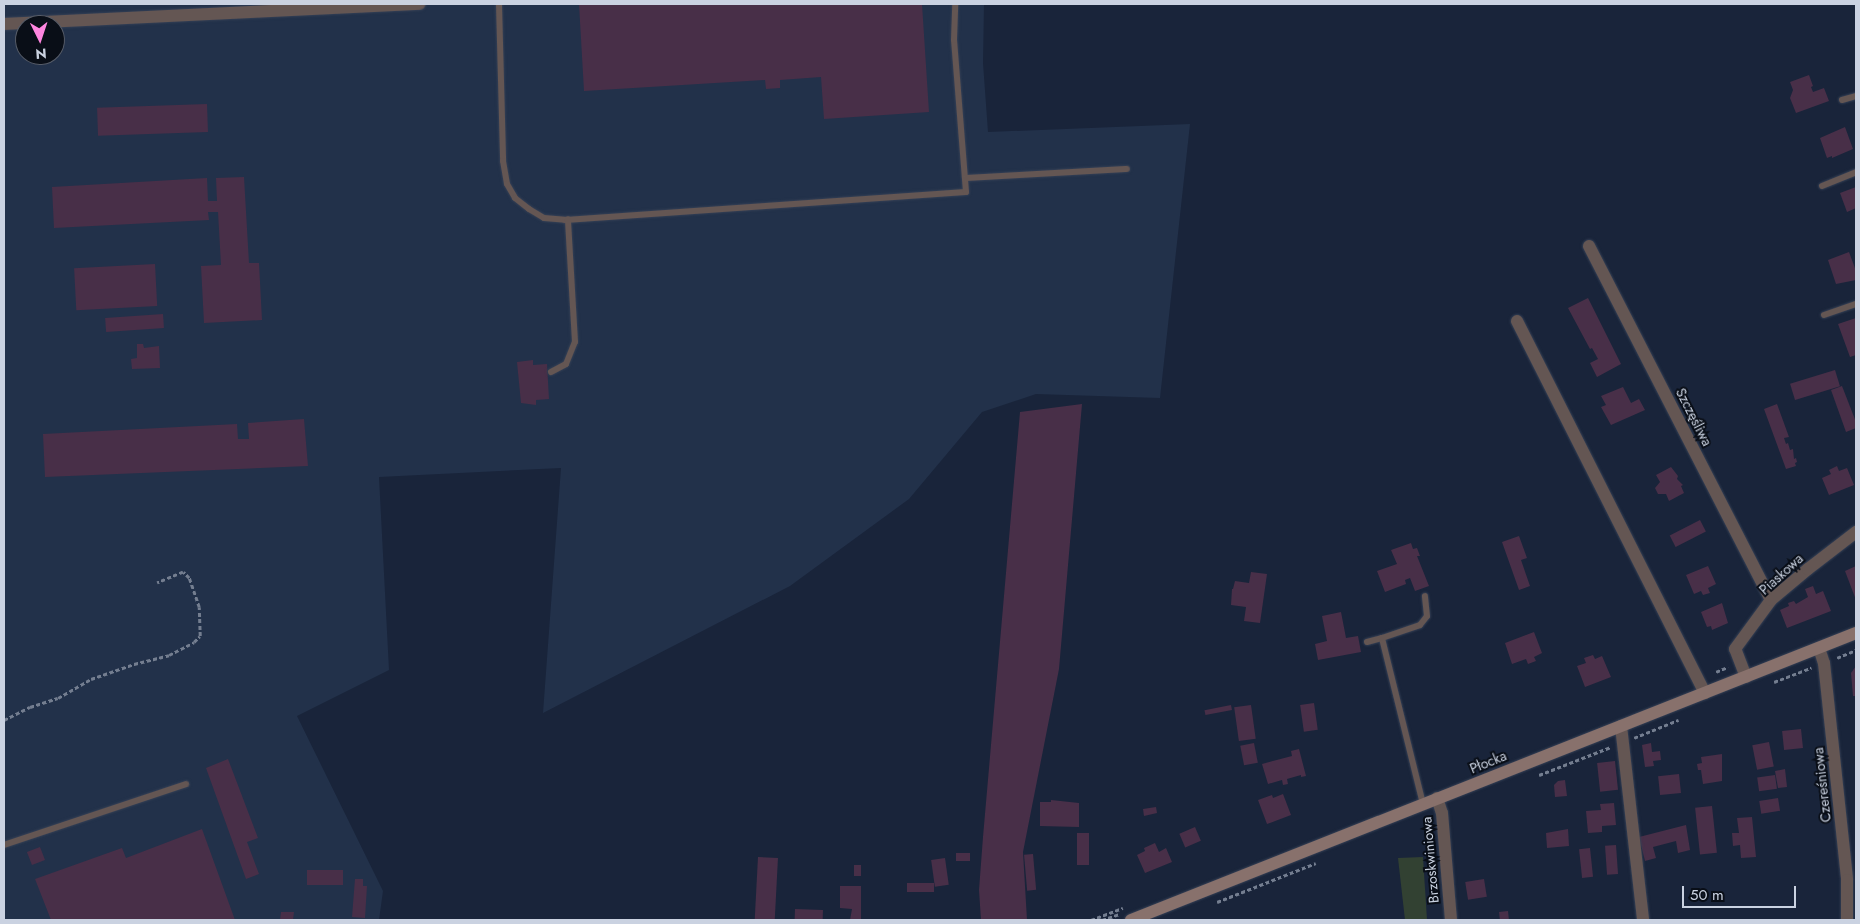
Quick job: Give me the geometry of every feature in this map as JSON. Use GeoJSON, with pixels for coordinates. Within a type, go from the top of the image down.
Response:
{"type":"FeatureCollection","features":[{"type":"Feature","properties":{"kind":"street"},"geometry":{"type":"LineString","coordinates":[[4,24],[420,4]]}},
{"type":"Feature","properties":{"kind":"street","name":"Szczęśliwa"},"geometry":{"type":"LineString","coordinates":[[1589,246],[1771,600]]}},
{"type":"Feature","properties":{"kind":"street"},"geometry":{"type":"LineString","coordinates":[[1517,321],[1705,693]]}},
{"type":"Feature","properties":{"kind":"street","name":"Piaskowa"},"geometry":{"type":"LineString","coordinates":[[1746,677],[1735,649],[1771,600],[1856,532]]}},
{"type":"Feature","properties":{"kind":"street","name":"Płocka"},"geometry":{"type":"LineString","coordinates":[[1131,920],[1856,633]]}},
{"type":"Feature","properties":{"kind":"street","name":"Czereśniowa"},"geometry":{"type":"LineString","coordinates":[[1819,648],[1824,663],[1845,860],[1847,920]]}},
{"type":"Feature","properties":{"kind":"street"},"geometry":{"type":"LineString","coordinates":[[1621,726],[1643,920]]}},
{"type":"Feature","properties":{"kind":"street","name":"Brzoskwiniowa"},"geometry":{"type":"LineString","coordinates":[[1437,798],[1442,813],[1451,920]]}},
{"type":"Feature","properties":{"kind":"lane"},"geometry":{"type":"LineString","coordinates":[[499,4],[503,161],[507,184],[515,198],[544,218],[568,219],[966,192],[954,40],[956,4]]}},
{"type":"Feature","properties":{"kind":"lane"},"geometry":{"type":"LineString","coordinates":[[1842,100],[1856,96]]}},
{"type":"Feature","properties":{"kind":"lane"},"geometry":{"type":"LineString","coordinates":[[965,178],[1126,169]]}},
{"type":"Feature","properties":{"kind":"lane"},"geometry":{"type":"LineString","coordinates":[[1822,186],[1856,172]]}},
{"type":"Feature","properties":{"kind":"lane"},"geometry":{"type":"LineString","coordinates":[[551,372],[566,364],[575,342],[568,219]]}},
{"type":"Feature","properties":{"kind":"lane"},"geometry":{"type":"LineString","coordinates":[[1824,316],[1856,304]]}},
{"type":"Feature","properties":{"kind":"lane"},"geometry":{"type":"LineString","coordinates":[[1367,642],[1420,625],[1428,616],[1425,596]]}},
{"type":"Feature","properties":{"kind":"lane"},"geometry":{"type":"LineString","coordinates":[[1382,638],[1423,804]]}},
{"type":"Feature","properties":{"kind":"lane"},"geometry":{"type":"LineString","coordinates":[[4,845],[186,784]]}},
{"type":"Feature","properties":{"kind":"path"},"geometry":{"type":"LineString","coordinates":[[4,720],[30,707],[58,698],[91,679],[134,664],[169,655],[194,642],[200,636],[199,607],[189,578],[183,572],[157,582]]}},
{"type":"Feature","properties":{"kind":"shaded area"},"geometry":{"type":"Polygon","coordinates":[[[4,4],[984,4],[983,63],[988,132],[1190,124],[1160,398],[1036,394],[982,412],[909,499],[790,586],[543,713],[561,468],[379,477],[389,670],[297,716],[383,891],[379,920],[4,920],[4,4]]]}},
{"type":"Feature","properties":{"kind":"green space"},"geometry":{"type":"Polygon","coordinates":[[[1423,857],[1427,920],[1405,920],[1398,858],[1423,857]]]}},
{"type":"Feature","properties":{"kind":"building"},"geometry":{"type":"Polygon","coordinates":[[[579,4],[922,4],[929,112],[824,119],[821,77],[780,80],[780,88],[766,89],[765,80],[584,91],[579,4]]]}},
{"type":"Feature","properties":{"kind":"building"},"geometry":{"type":"Polygon","coordinates":[[[1809,75],[1813,92],[1824,88],[1829,101],[1796,113],[1790,98],[1793,90],[1790,82],[1809,75]]]}},
{"type":"Feature","properties":{"kind":"building"},"geometry":{"type":"Polygon","coordinates":[[[207,104],[208,132],[98,136],[97,108],[207,104]]]}},
{"type":"Feature","properties":{"kind":"building"},"geometry":{"type":"Polygon","coordinates":[[[1845,127],[1853,149],[1832,158],[1832,156],[1827,158],[1820,138],[1845,127]]]}},
{"type":"Feature","properties":{"kind":"building"},"geometry":{"type":"Polygon","coordinates":[[[244,177],[249,263],[259,263],[262,320],[204,323],[201,266],[221,265],[218,212],[208,212],[209,220],[54,228],[52,187],[207,178],[208,201],[217,201],[216,178],[244,177]]]}},
{"type":"Feature","properties":{"kind":"building"},"geometry":{"type":"Polygon","coordinates":[[[1856,187],[1856,208],[1847,212],[1840,193],[1856,187]]]}},
{"type":"Feature","properties":{"kind":"building"},"geometry":{"type":"Polygon","coordinates":[[[1849,252],[1856,271],[1856,280],[1836,284],[1828,260],[1849,252]]]}},
{"type":"Feature","properties":{"kind":"building"},"geometry":{"type":"Polygon","coordinates":[[[155,264],[157,306],[76,310],[74,268],[155,264]]]}},
{"type":"Feature","properties":{"kind":"building"},"geometry":{"type":"Polygon","coordinates":[[[1588,298],[1621,364],[1597,377],[1590,363],[1598,359],[1592,348],[1590,349],[1568,308],[1588,298]]]}},
{"type":"Feature","properties":{"kind":"building"},"geometry":{"type":"Polygon","coordinates":[[[163,314],[164,328],[106,332],[105,318],[163,314]]]}},
{"type":"Feature","properties":{"kind":"building"},"geometry":{"type":"Polygon","coordinates":[[[1856,318],[1856,355],[1850,357],[1838,324],[1856,318]]]}},
{"type":"Feature","properties":{"kind":"building"},"geometry":{"type":"Polygon","coordinates":[[[137,344],[143,344],[144,348],[159,346],[160,368],[132,369],[131,359],[137,358],[137,344]]]}},
{"type":"Feature","properties":{"kind":"building"},"geometry":{"type":"Polygon","coordinates":[[[533,360],[533,365],[547,364],[549,399],[536,400],[536,405],[521,403],[517,362],[533,360]]]}},
{"type":"Feature","properties":{"kind":"building"},"geometry":{"type":"Polygon","coordinates":[[[1835,370],[1840,386],[1795,400],[1790,384],[1835,370]]]}},
{"type":"Feature","properties":{"kind":"building"},"geometry":{"type":"Polygon","coordinates":[[[1842,386],[1856,422],[1856,428],[1846,432],[1831,390],[1842,386]]]}},
{"type":"Feature","properties":{"kind":"building"},"geometry":{"type":"Polygon","coordinates":[[[1623,387],[1631,403],[1639,399],[1645,410],[1611,425],[1601,407],[1606,405],[1601,396],[1623,387]]]}},
{"type":"Feature","properties":{"kind":"building"},"geometry":{"type":"Polygon","coordinates":[[[1082,404],[1059,669],[1023,852],[1027,920],[981,920],[979,890],[983,837],[1020,412],[1082,404]]]}},
{"type":"Feature","properties":{"kind":"building"},"geometry":{"type":"Polygon","coordinates":[[[1777,404],[1789,437],[1784,438],[1786,444],[1788,443],[1790,450],[1793,449],[1794,459],[1796,458],[1797,462],[1795,463],[1796,466],[1786,469],[1764,409],[1777,404]]]}},
{"type":"Feature","properties":{"kind":"building"},"geometry":{"type":"Polygon","coordinates":[[[304,419],[308,466],[45,477],[43,434],[237,424],[238,439],[249,439],[248,423],[304,419]]]}},
{"type":"Feature","properties":{"kind":"building"},"geometry":{"type":"Polygon","coordinates":[[[1837,466],[1839,471],[1847,468],[1854,485],[1829,495],[1822,478],[1831,474],[1829,470],[1837,466]]]}},
{"type":"Feature","properties":{"kind":"building"},"geometry":{"type":"Polygon","coordinates":[[[1671,467],[1678,476],[1677,479],[1683,485],[1681,486],[1684,493],[1669,501],[1666,494],[1658,494],[1655,488],[1660,482],[1656,475],[1671,467]]]}},
{"type":"Feature","properties":{"kind":"building"},"geometry":{"type":"Polygon","coordinates":[[[1700,520],[1706,532],[1676,547],[1670,535],[1700,520]]]}},
{"type":"Feature","properties":{"kind":"building"},"geometry":{"type":"Polygon","coordinates":[[[1519,536],[1527,558],[1521,560],[1530,586],[1519,590],[1502,542],[1519,536]]]}},
{"type":"Feature","properties":{"kind":"building"},"geometry":{"type":"Polygon","coordinates":[[[1411,543],[1413,549],[1417,548],[1420,556],[1417,556],[1429,586],[1415,591],[1410,578],[1405,580],[1406,584],[1385,592],[1377,571],[1397,564],[1391,550],[1411,543]]]}},
{"type":"Feature","properties":{"kind":"building"},"geometry":{"type":"Polygon","coordinates":[[[1708,566],[1716,584],[1708,588],[1710,593],[1703,595],[1701,591],[1694,594],[1686,575],[1708,566]]]}},
{"type":"Feature","properties":{"kind":"building"},"geometry":{"type":"Polygon","coordinates":[[[1856,566],[1856,600],[1845,571],[1856,566]]]}},
{"type":"Feature","properties":{"kind":"building"},"geometry":{"type":"Polygon","coordinates":[[[1251,572],[1267,574],[1260,623],[1244,621],[1246,607],[1231,605],[1232,589],[1235,581],[1249,583],[1251,572]]]}},
{"type":"Feature","properties":{"kind":"building"},"geometry":{"type":"Polygon","coordinates":[[[1813,586],[1816,594],[1823,591],[1831,611],[1787,628],[1780,610],[1789,606],[1788,603],[1794,601],[1796,604],[1808,597],[1805,589],[1813,586]]]}},
{"type":"Feature","properties":{"kind":"building"},"geometry":{"type":"Polygon","coordinates":[[[1722,603],[1728,623],[1712,630],[1711,626],[1707,627],[1701,612],[1722,603]]]}},
{"type":"Feature","properties":{"kind":"building"},"geometry":{"type":"Polygon","coordinates":[[[1341,612],[1346,638],[1358,636],[1361,652],[1318,660],[1315,644],[1327,641],[1322,616],[1341,612]]]}},
{"type":"Feature","properties":{"kind":"building"},"geometry":{"type":"Polygon","coordinates":[[[1534,632],[1542,653],[1534,657],[1536,661],[1528,664],[1526,659],[1512,664],[1505,643],[1534,632]]]}},
{"type":"Feature","properties":{"kind":"building"},"geometry":{"type":"Polygon","coordinates":[[[1593,655],[1595,659],[1602,656],[1611,677],[1585,687],[1577,666],[1586,663],[1584,658],[1593,655]]]}},
{"type":"Feature","properties":{"kind":"building"},"geometry":{"type":"Polygon","coordinates":[[[1856,666],[1856,696],[1853,696],[1851,673],[1856,666]]]}},
{"type":"Feature","properties":{"kind":"building"},"geometry":{"type":"Polygon","coordinates":[[[1314,703],[1318,730],[1304,732],[1300,705],[1314,703]]]}},
{"type":"Feature","properties":{"kind":"building"},"geometry":{"type":"Polygon","coordinates":[[[1231,705],[1232,710],[1205,715],[1204,710],[1231,705]]]}},
{"type":"Feature","properties":{"kind":"building"},"geometry":{"type":"Polygon","coordinates":[[[1251,705],[1256,739],[1239,741],[1234,707],[1251,705]]]}},
{"type":"Feature","properties":{"kind":"building"},"geometry":{"type":"Polygon","coordinates":[[[1801,729],[1803,748],[1784,750],[1782,731],[1801,729]]]}},
{"type":"Feature","properties":{"kind":"building"},"geometry":{"type":"Polygon","coordinates":[[[1769,742],[1774,767],[1757,770],[1752,745],[1769,742]]]}},
{"type":"Feature","properties":{"kind":"building"},"geometry":{"type":"Polygon","coordinates":[[[1254,743],[1258,763],[1244,765],[1240,746],[1254,743]]]}},
{"type":"Feature","properties":{"kind":"building"},"geometry":{"type":"Polygon","coordinates":[[[1651,743],[1652,752],[1660,751],[1661,760],[1653,761],[1654,766],[1645,767],[1642,745],[1651,743]]]}},
{"type":"Feature","properties":{"kind":"building"},"geometry":{"type":"Polygon","coordinates":[[[1299,749],[1306,776],[1301,777],[1301,775],[1287,779],[1288,784],[1283,785],[1282,780],[1268,784],[1262,764],[1292,756],[1291,751],[1299,749]]]}},
{"type":"Feature","properties":{"kind":"building"},"geometry":{"type":"Polygon","coordinates":[[[1722,754],[1722,781],[1703,784],[1701,770],[1698,770],[1697,764],[1702,763],[1701,757],[1722,754]]]}},
{"type":"Feature","properties":{"kind":"building"},"geometry":{"type":"Polygon","coordinates":[[[228,759],[258,838],[247,842],[259,874],[246,879],[206,768],[228,759]]]}},
{"type":"Feature","properties":{"kind":"building"},"geometry":{"type":"Polygon","coordinates":[[[1615,761],[1618,790],[1600,792],[1597,763],[1615,761]]]}},
{"type":"Feature","properties":{"kind":"building"},"geometry":{"type":"Polygon","coordinates":[[[1785,769],[1787,787],[1778,788],[1775,771],[1785,769]]]}},
{"type":"Feature","properties":{"kind":"building"},"geometry":{"type":"Polygon","coordinates":[[[1679,774],[1681,793],[1660,795],[1658,776],[1679,774]]]}},
{"type":"Feature","properties":{"kind":"building"},"geometry":{"type":"Polygon","coordinates":[[[1775,775],[1777,789],[1759,791],[1757,778],[1775,775]]]}},
{"type":"Feature","properties":{"kind":"building"},"geometry":{"type":"Polygon","coordinates":[[[1565,780],[1567,796],[1555,797],[1554,785],[1558,781],[1565,780]]]}},
{"type":"Feature","properties":{"kind":"building"},"geometry":{"type":"Polygon","coordinates":[[[1283,794],[1291,815],[1267,824],[1258,800],[1272,795],[1273,798],[1283,794]]]}},
{"type":"Feature","properties":{"kind":"building"},"geometry":{"type":"Polygon","coordinates":[[[1778,798],[1780,811],[1761,814],[1759,801],[1778,798]]]}},
{"type":"Feature","properties":{"kind":"building"},"geometry":{"type":"Polygon","coordinates":[[[1051,800],[1079,803],[1079,827],[1040,826],[1040,802],[1051,802],[1051,800]]]}},
{"type":"Feature","properties":{"kind":"building"},"geometry":{"type":"Polygon","coordinates":[[[1614,803],[1616,825],[1602,826],[1602,832],[1588,833],[1586,811],[1601,810],[1600,804],[1614,803]]]}},
{"type":"Feature","properties":{"kind":"building"},"geometry":{"type":"Polygon","coordinates":[[[1712,806],[1717,853],[1700,855],[1695,808],[1712,806]]]}},
{"type":"Feature","properties":{"kind":"building"},"geometry":{"type":"Polygon","coordinates":[[[1156,807],[1157,813],[1144,816],[1143,809],[1156,807]]]}},
{"type":"Feature","properties":{"kind":"building"},"geometry":{"type":"Polygon","coordinates":[[[1752,817],[1756,857],[1741,858],[1740,845],[1733,846],[1732,833],[1739,833],[1737,818],[1752,817]]]}},
{"type":"Feature","properties":{"kind":"building"},"geometry":{"type":"Polygon","coordinates":[[[1686,825],[1690,850],[1678,853],[1676,841],[1653,847],[1656,858],[1645,861],[1639,837],[1686,825]]]}},
{"type":"Feature","properties":{"kind":"building"},"geometry":{"type":"Polygon","coordinates":[[[1195,827],[1201,841],[1185,847],[1179,834],[1195,827]]]}},
{"type":"Feature","properties":{"kind":"building"},"geometry":{"type":"Polygon","coordinates":[[[202,829],[235,920],[51,920],[35,879],[122,848],[126,858],[202,829]]]}},
{"type":"Feature","properties":{"kind":"building"},"geometry":{"type":"Polygon","coordinates":[[[1568,829],[1569,846],[1547,848],[1546,833],[1568,829]]]}},
{"type":"Feature","properties":{"kind":"building"},"geometry":{"type":"Polygon","coordinates":[[[1077,833],[1089,833],[1089,865],[1077,865],[1077,833]]]}},
{"type":"Feature","properties":{"kind":"building"},"geometry":{"type":"Polygon","coordinates":[[[1155,843],[1159,852],[1166,848],[1172,862],[1145,873],[1137,855],[1145,851],[1144,848],[1155,843]]]}},
{"type":"Feature","properties":{"kind":"building"},"geometry":{"type":"Polygon","coordinates":[[[1616,845],[1618,874],[1607,875],[1605,846],[1616,845]]]}},
{"type":"Feature","properties":{"kind":"building"},"geometry":{"type":"Polygon","coordinates":[[[40,847],[45,860],[32,865],[27,852],[40,847]]]}},
{"type":"Feature","properties":{"kind":"building"},"geometry":{"type":"Polygon","coordinates":[[[1590,848],[1593,877],[1582,878],[1579,849],[1590,848]]]}},
{"type":"Feature","properties":{"kind":"building"},"geometry":{"type":"Polygon","coordinates":[[[956,853],[970,853],[970,861],[956,861],[956,853]]]}},
{"type":"Feature","properties":{"kind":"building"},"geometry":{"type":"Polygon","coordinates":[[[1033,854],[1036,890],[1027,891],[1024,855],[1033,854]]]}},
{"type":"Feature","properties":{"kind":"building"},"geometry":{"type":"Polygon","coordinates":[[[758,857],[778,858],[775,920],[755,920],[758,857]]]}},
{"type":"Feature","properties":{"kind":"building"},"geometry":{"type":"Polygon","coordinates":[[[945,858],[949,885],[935,887],[931,860],[945,858]]]}},
{"type":"Feature","properties":{"kind":"building"},"geometry":{"type":"Polygon","coordinates":[[[854,865],[861,865],[861,876],[854,876],[854,865]]]}},
{"type":"Feature","properties":{"kind":"building"},"geometry":{"type":"Polygon","coordinates":[[[307,870],[343,870],[343,885],[307,885],[307,870]]]}},
{"type":"Feature","properties":{"kind":"building"},"geometry":{"type":"Polygon","coordinates":[[[355,879],[363,879],[363,886],[367,886],[365,918],[352,917],[355,879]]]}},
{"type":"Feature","properties":{"kind":"building"},"geometry":{"type":"Polygon","coordinates":[[[1484,879],[1487,897],[1468,900],[1465,882],[1484,879]]]}},
{"type":"Feature","properties":{"kind":"building"},"geometry":{"type":"Polygon","coordinates":[[[907,883],[934,883],[934,892],[907,892],[907,883]]]}},
{"type":"Feature","properties":{"kind":"building"},"geometry":{"type":"Polygon","coordinates":[[[840,886],[861,886],[861,920],[850,920],[852,909],[840,908],[840,886]]]}},
{"type":"Feature","properties":{"kind":"building"},"geometry":{"type":"Polygon","coordinates":[[[795,909],[823,910],[823,920],[795,920],[795,909]]]}},
{"type":"Feature","properties":{"kind":"building"},"geometry":{"type":"Polygon","coordinates":[[[1508,911],[1509,920],[1500,920],[1499,912],[1508,911]]]}},
{"type":"Feature","properties":{"kind":"building"},"geometry":{"type":"Polygon","coordinates":[[[281,912],[294,912],[293,920],[280,920],[281,912]]]}}]}
